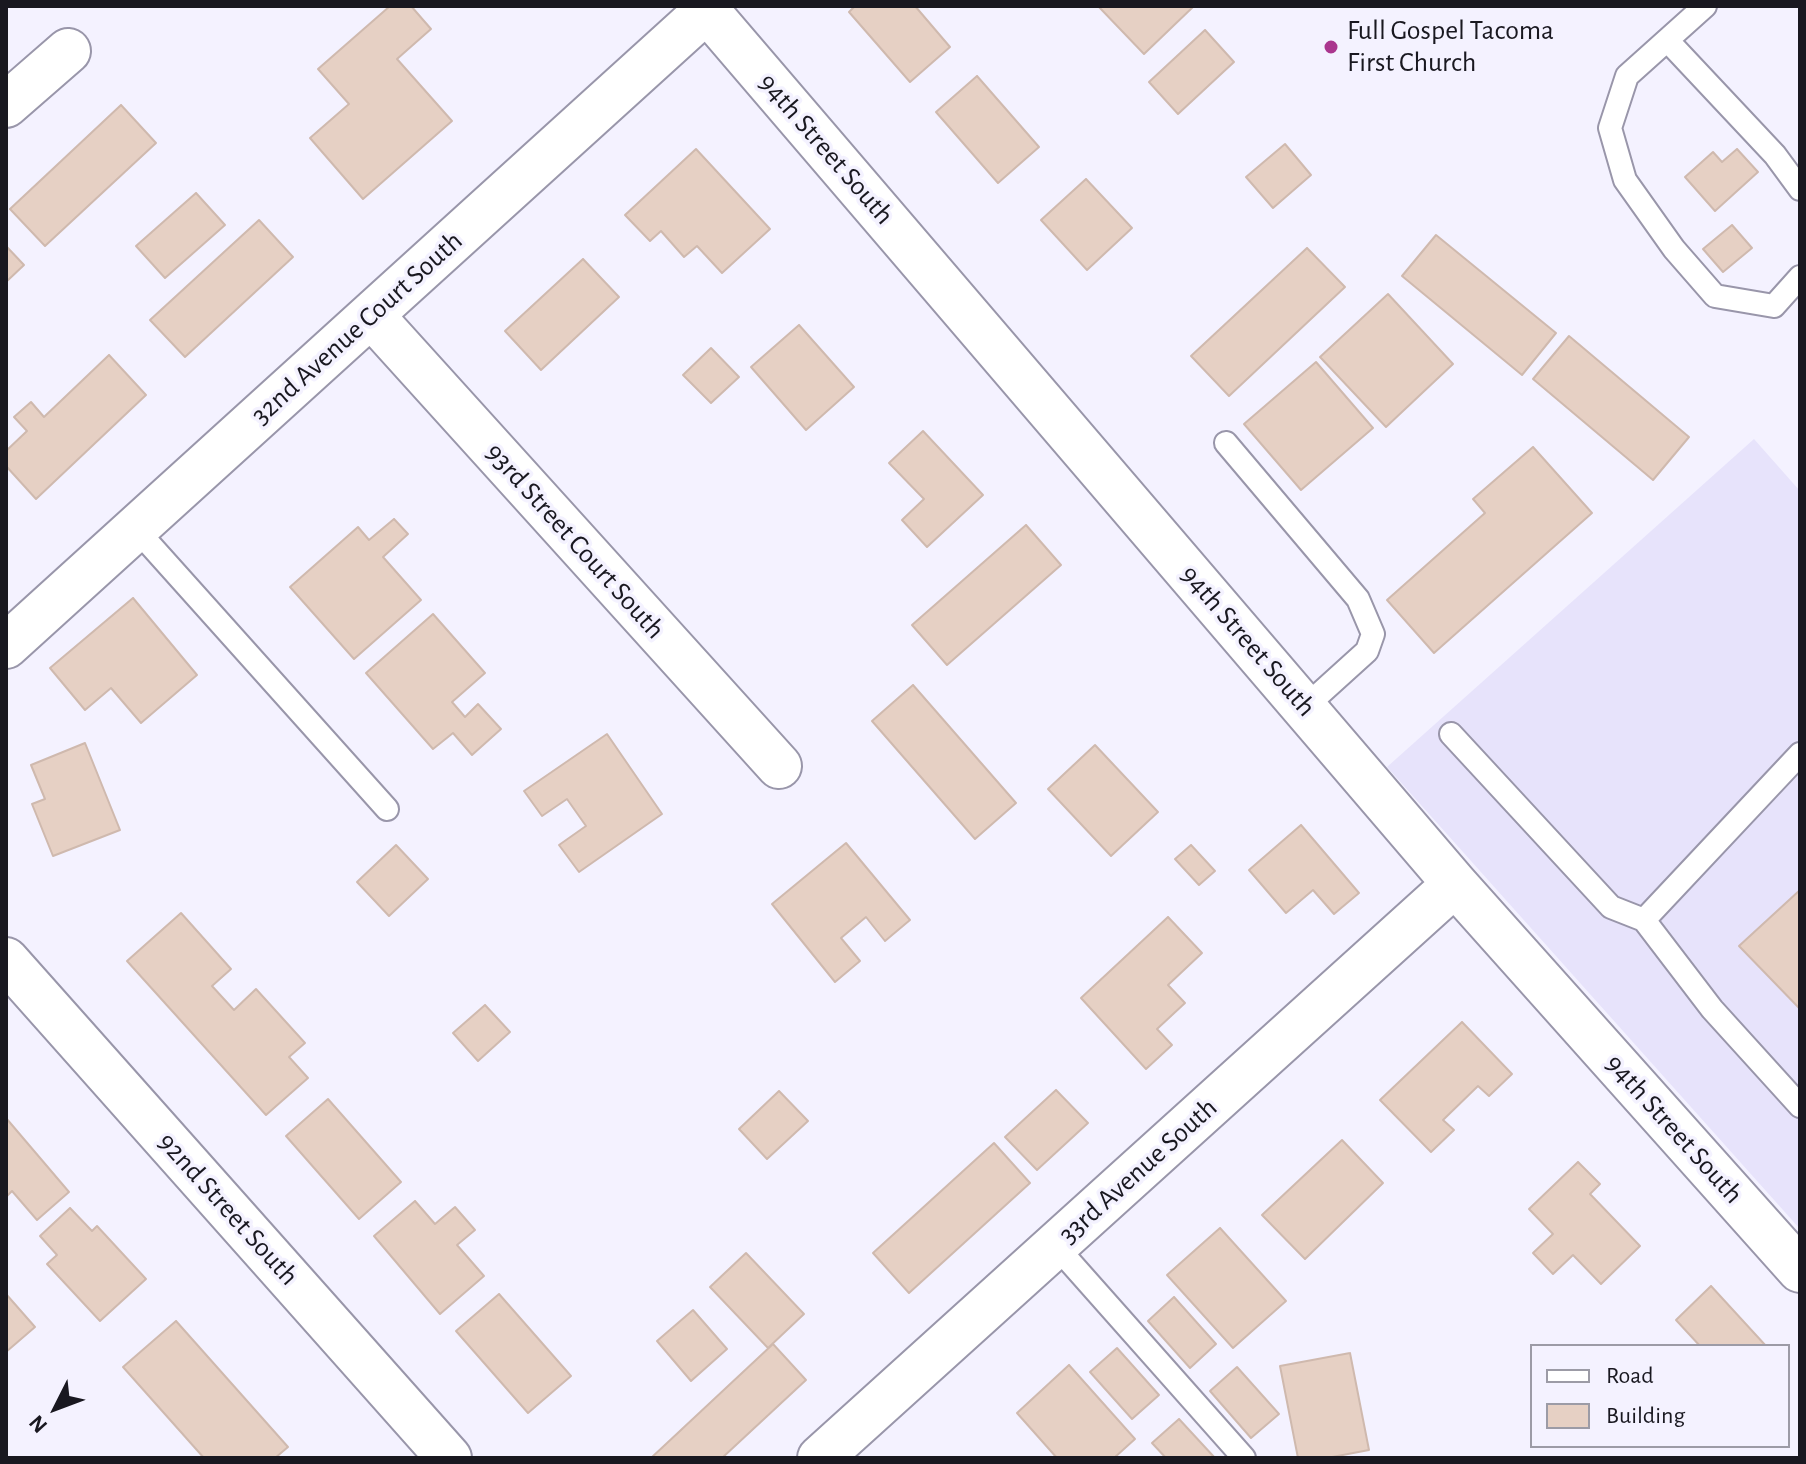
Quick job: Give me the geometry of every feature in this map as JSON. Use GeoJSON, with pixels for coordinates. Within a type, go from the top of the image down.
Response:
{"type":"FeatureCollection","features":[{"type":"Feature","properties":{"kind":"street","name":"32nd Avenue Court South"},"geometry":{"type":"LineString","coordinates":[[6,646],[705,8]]}},
{"type":"Feature","properties":{"kind":"street","name":"94th Street South"},"geometry":{"type":"LineString","coordinates":[[705,8],[1455,884],[1800,1270]]}},
{"type":"Feature","properties":{"kind":"street"},"geometry":{"type":"LineString","coordinates":[[6,105],[68,51]]}},
{"type":"Feature","properties":{"kind":"street","name":"93rd Street Court South"},"geometry":{"type":"LineString","coordinates":[[371,315],[779,766]]}},
{"type":"Feature","properties":{"kind":"street","name":"33rd Avenue South"},"geometry":{"type":"LineString","coordinates":[[820,1458],[1455,884]]}},
{"type":"Feature","properties":{"kind":"street","name":"92nd Street South"},"geometry":{"type":"LineString","coordinates":[[6,960],[449,1458]]}},
{"type":"Feature","properties":{"kind":"lane"},"geometry":{"type":"LineString","coordinates":[[1705,6],[1627,76],[1610,128],[1625,180],[1674,249],[1715,296],[1774,306],[1800,277]]}},
{"type":"Feature","properties":{"kind":"lane"},"geometry":{"type":"LineString","coordinates":[[1667,40],[1775,155],[1800,189]]}},
{"type":"Feature","properties":{"kind":"lane"},"geometry":{"type":"LineString","coordinates":[[1226,443],[1358,599],[1373,634],[1367,651],[1304,708]]}},
{"type":"Feature","properties":{"kind":"lane"},"geometry":{"type":"LineString","coordinates":[[136,529],[387,809]]}},
{"type":"Feature","properties":{"kind":"lane"},"geometry":{"type":"LineString","coordinates":[[1451,734],[1611,907],[1644,920],[1712,1009],[1800,1106]]}},
{"type":"Feature","properties":{"kind":"lane"},"geometry":{"type":"LineString","coordinates":[[1644,920],[1800,754]]}},
{"type":"Feature","properties":{"kind":"lane"},"geometry":{"type":"LineString","coordinates":[[1055,1245],[1244,1458]]}},
{"type":"Feature","properties":{"kind":"shaded area"},"geometry":{"type":"Polygon","coordinates":[[[1754,439],[1800,491],[1800,1229],[1387,767],[1754,439]]]}},
{"type":"Feature","properties":{"kind":"building"},"geometry":{"type":"Polygon","coordinates":[[[390,6],[411,6],[431,29],[397,59],[452,121],[363,199],[310,138],[349,104],[318,69],[390,6]]]}},
{"type":"Feature","properties":{"kind":"building"},"geometry":{"type":"Polygon","coordinates":[[[855,6],[915,6],[950,47],[910,82],[849,12],[855,6]]]}},
{"type":"Feature","properties":{"kind":"building"},"geometry":{"type":"Polygon","coordinates":[[[1098,6],[1194,6],[1144,54],[1098,6]]]}},
{"type":"Feature","properties":{"kind":"building"},"geometry":{"type":"Polygon","coordinates":[[[1205,30],[1234,62],[1178,114],[1149,82],[1205,30]]]}},
{"type":"Feature","properties":{"kind":"building"},"geometry":{"type":"Polygon","coordinates":[[[977,76],[1039,147],[998,183],[936,112],[977,76]]]}},
{"type":"Feature","properties":{"kind":"building"},"geometry":{"type":"Polygon","coordinates":[[[121,105],[156,143],[45,246],[10,209],[121,105]]]}},
{"type":"Feature","properties":{"kind":"building"},"geometry":{"type":"Polygon","coordinates":[[[1285,144],[1311,175],[1273,208],[1246,177],[1285,144]]]}},
{"type":"Feature","properties":{"kind":"building"},"geometry":{"type":"Polygon","coordinates":[[[696,149],[770,229],[722,273],[697,246],[684,257],[661,231],[650,241],[625,215],[696,149]]]}},
{"type":"Feature","properties":{"kind":"building"},"geometry":{"type":"Polygon","coordinates":[[[1737,149],[1758,172],[1715,211],[1685,177],[1713,152],[1722,162],[1737,149]]]}},
{"type":"Feature","properties":{"kind":"building"},"geometry":{"type":"Polygon","coordinates":[[[1086,179],[1132,228],[1087,270],[1041,220],[1086,179]]]}},
{"type":"Feature","properties":{"kind":"building"},"geometry":{"type":"Polygon","coordinates":[[[196,193],[225,225],[165,278],[136,246],[196,193]]]}},
{"type":"Feature","properties":{"kind":"building"},"geometry":{"type":"Polygon","coordinates":[[[259,220],[293,257],[185,357],[150,320],[259,220]]]}},
{"type":"Feature","properties":{"kind":"building"},"geometry":{"type":"Polygon","coordinates":[[[1732,225],[1752,248],[1723,272],[1703,249],[1732,225]]]}},
{"type":"Feature","properties":{"kind":"building"},"geometry":{"type":"Polygon","coordinates":[[[1436,235],[1556,333],[1522,375],[1402,276],[1436,235]]]}},
{"type":"Feature","properties":{"kind":"building"},"geometry":{"type":"Polygon","coordinates":[[[6,246],[24,265],[6,282],[6,246]]]}},
{"type":"Feature","properties":{"kind":"building"},"geometry":{"type":"Polygon","coordinates":[[[1307,248],[1345,287],[1229,396],[1191,356],[1307,248]]]}},
{"type":"Feature","properties":{"kind":"building"},"geometry":{"type":"Polygon","coordinates":[[[583,259],[619,297],[541,370],[505,331],[583,259]]]}},
{"type":"Feature","properties":{"kind":"building"},"geometry":{"type":"Polygon","coordinates":[[[1388,294],[1453,364],[1386,427],[1320,357],[1388,294]]]}},
{"type":"Feature","properties":{"kind":"building"},"geometry":{"type":"Polygon","coordinates":[[[799,325],[854,387],[806,430],[751,367],[799,325]]]}},
{"type":"Feature","properties":{"kind":"building"},"geometry":{"type":"Polygon","coordinates":[[[1569,336],[1689,437],[1653,480],[1533,379],[1569,336]]]}},
{"type":"Feature","properties":{"kind":"building"},"geometry":{"type":"Polygon","coordinates":[[[711,348],[739,377],[711,403],[683,375],[711,348]]]}},
{"type":"Feature","properties":{"kind":"building"},"geometry":{"type":"Polygon","coordinates":[[[109,355],[146,395],[36,499],[6,466],[6,451],[27,431],[14,417],[31,402],[44,417],[109,355]]]}},
{"type":"Feature","properties":{"kind":"building"},"geometry":{"type":"Polygon","coordinates":[[[1316,362],[1373,428],[1301,490],[1244,424],[1316,362]]]}},
{"type":"Feature","properties":{"kind":"building"},"geometry":{"type":"Polygon","coordinates":[[[923,431],[983,495],[927,547],[902,520],[924,499],[889,463],[923,431]]]}},
{"type":"Feature","properties":{"kind":"building"},"geometry":{"type":"Polygon","coordinates":[[[1533,447],[1592,513],[1434,653],[1387,600],[1485,513],[1473,499],[1533,447]]]}},
{"type":"Feature","properties":{"kind":"building"},"geometry":{"type":"Polygon","coordinates":[[[394,519],[408,534],[383,557],[421,600],[354,659],[290,587],[358,527],[369,540],[394,519]]]}},
{"type":"Feature","properties":{"kind":"building"},"geometry":{"type":"Polygon","coordinates":[[[1026,525],[1061,565],[947,665],[912,625],[1026,525]]]}},
{"type":"Feature","properties":{"kind":"building"},"geometry":{"type":"Polygon","coordinates":[[[133,598],[197,675],[141,723],[111,688],[85,710],[50,668],[133,598]]]}},
{"type":"Feature","properties":{"kind":"building"},"geometry":{"type":"Polygon","coordinates":[[[433,614],[485,673],[452,702],[465,717],[478,704],[501,729],[472,755],[453,733],[433,749],[366,673],[433,614]]]}},
{"type":"Feature","properties":{"kind":"building"},"geometry":{"type":"Polygon","coordinates":[[[913,685],[1016,803],[975,839],[872,721],[913,685]]]}},
{"type":"Feature","properties":{"kind":"building"},"geometry":{"type":"Polygon","coordinates":[[[607,734],[662,814],[579,872],[559,845],[586,826],[567,799],[542,816],[524,791],[607,734]]]}},
{"type":"Feature","properties":{"kind":"building"},"geometry":{"type":"Polygon","coordinates":[[[85,743],[120,830],[53,856],[32,804],[45,799],[31,765],[85,743]]]}},
{"type":"Feature","properties":{"kind":"building"},"geometry":{"type":"Polygon","coordinates":[[[1095,745],[1158,812],[1111,856],[1048,789],[1095,745]]]}},
{"type":"Feature","properties":{"kind":"building"},"geometry":{"type":"Polygon","coordinates":[[[1301,825],[1359,893],[1334,914],[1313,890],[1286,913],[1249,870],[1301,825]]]}},
{"type":"Feature","properties":{"kind":"building"},"geometry":{"type":"Polygon","coordinates":[[[846,843],[910,920],[885,941],[866,917],[841,938],[860,961],[835,982],[772,904],[846,843]]]}},
{"type":"Feature","properties":{"kind":"building"},"geometry":{"type":"Polygon","coordinates":[[[396,845],[428,879],[389,916],[357,882],[396,845]]]}},
{"type":"Feature","properties":{"kind":"building"},"geometry":{"type":"Polygon","coordinates":[[[1191,845],[1215,871],[1199,885],[1175,859],[1191,845]]]}},
{"type":"Feature","properties":{"kind":"building"},"geometry":{"type":"Polygon","coordinates":[[[1800,890],[1800,1009],[1739,946],[1800,890]]]}},
{"type":"Feature","properties":{"kind":"building"},"geometry":{"type":"Polygon","coordinates":[[[181,913],[231,969],[212,986],[234,1010],[256,989],[305,1043],[289,1057],[308,1078],[266,1115],[127,961],[181,913]]]}},
{"type":"Feature","properties":{"kind":"building"},"geometry":{"type":"Polygon","coordinates":[[[1168,917],[1202,953],[1168,985],[1185,1003],[1157,1029],[1172,1045],[1146,1069],[1081,998],[1168,917]]]}},
{"type":"Feature","properties":{"kind":"building"},"geometry":{"type":"Polygon","coordinates":[[[485,1005],[510,1032],[478,1061],[453,1033],[485,1005]]]}},
{"type":"Feature","properties":{"kind":"building"},"geometry":{"type":"Polygon","coordinates":[[[1462,1022],[1512,1074],[1489,1096],[1478,1086],[1443,1120],[1454,1130],[1431,1152],[1380,1100],[1462,1022]]]}},
{"type":"Feature","properties":{"kind":"building"},"geometry":{"type":"Polygon","coordinates":[[[1056,1090],[1088,1123],[1037,1170],[1005,1137],[1056,1090]]]}},
{"type":"Feature","properties":{"kind":"building"},"geometry":{"type":"Polygon","coordinates":[[[779,1091],[808,1121],[767,1159],[739,1129],[779,1091]]]}},
{"type":"Feature","properties":{"kind":"building"},"geometry":{"type":"Polygon","coordinates":[[[328,1099],[401,1182],[359,1219],[286,1136],[328,1099]]]}},
{"type":"Feature","properties":{"kind":"building"},"geometry":{"type":"Polygon","coordinates":[[[6,1118],[69,1192],[37,1220],[12,1191],[6,1197],[6,1118]]]}},
{"type":"Feature","properties":{"kind":"building"},"geometry":{"type":"Polygon","coordinates":[[[1342,1140],[1383,1183],[1305,1259],[1262,1215],[1342,1140]]]}},
{"type":"Feature","properties":{"kind":"building"},"geometry":{"type":"Polygon","coordinates":[[[994,1143],[1030,1183],[909,1293],[873,1253],[994,1143]]]}},
{"type":"Feature","properties":{"kind":"building"},"geometry":{"type":"Polygon","coordinates":[[[1578,1162],[1600,1184],[1590,1194],[1640,1246],[1601,1284],[1573,1255],[1553,1274],[1533,1253],[1553,1234],[1529,1209],[1578,1162]]]}},
{"type":"Feature","properties":{"kind":"building"},"geometry":{"type":"Polygon","coordinates":[[[415,1201],[435,1224],[455,1207],[475,1230],[457,1245],[484,1276],[440,1314],[374,1236],[415,1201]]]}},
{"type":"Feature","properties":{"kind":"building"},"geometry":{"type":"Polygon","coordinates":[[[70,1208],[92,1231],[97,1226],[146,1279],[100,1321],[47,1264],[57,1255],[40,1236],[70,1208]]]}},
{"type":"Feature","properties":{"kind":"building"},"geometry":{"type":"Polygon","coordinates":[[[1220,1228],[1286,1301],[1233,1348],[1167,1275],[1220,1228]]]}},
{"type":"Feature","properties":{"kind":"building"},"geometry":{"type":"Polygon","coordinates":[[[746,1253],[804,1314],[768,1348],[710,1287],[746,1253]]]}},
{"type":"Feature","properties":{"kind":"building"},"geometry":{"type":"Polygon","coordinates":[[[1711,1286],[1764,1344],[1698,1344],[1676,1320],[1711,1286]]]}},
{"type":"Feature","properties":{"kind":"building"},"geometry":{"type":"Polygon","coordinates":[[[6,1294],[35,1327],[6,1352],[6,1294]]]}},
{"type":"Feature","properties":{"kind":"building"},"geometry":{"type":"Polygon","coordinates":[[[499,1294],[571,1376],[528,1413],[456,1331],[499,1294]]]}},
{"type":"Feature","properties":{"kind":"building"},"geometry":{"type":"Polygon","coordinates":[[[1174,1297],[1216,1344],[1190,1368],[1148,1321],[1174,1297]]]}},
{"type":"Feature","properties":{"kind":"building"},"geometry":{"type":"Polygon","coordinates":[[[693,1310],[727,1349],[691,1381],[657,1341],[693,1310]]]}},
{"type":"Feature","properties":{"kind":"building"},"geometry":{"type":"Polygon","coordinates":[[[176,1321],[288,1447],[275,1458],[204,1458],[123,1367],[176,1321]]]}},
{"type":"Feature","properties":{"kind":"building"},"geometry":{"type":"Polygon","coordinates":[[[773,1344],[806,1380],[722,1458],[651,1458],[773,1344]]]}},
{"type":"Feature","properties":{"kind":"building"},"geometry":{"type":"Polygon","coordinates":[[[1117,1348],[1159,1395],[1132,1419],[1090,1372],[1117,1348]]]}},
{"type":"Feature","properties":{"kind":"building"},"geometry":{"type":"Polygon","coordinates":[[[1350,1353],[1369,1450],[1327,1458],[1298,1458],[1280,1366],[1350,1353]]]}},
{"type":"Feature","properties":{"kind":"building"},"geometry":{"type":"Polygon","coordinates":[[[1069,1365],[1135,1439],[1114,1458],[1057,1458],[1017,1413],[1069,1365]]]}},
{"type":"Feature","properties":{"kind":"building"},"geometry":{"type":"Polygon","coordinates":[[[1237,1367],[1279,1414],[1251,1438],[1210,1391],[1237,1367]]]}},
{"type":"Feature","properties":{"kind":"building"},"geometry":{"type":"Polygon","coordinates":[[[1179,1419],[1215,1458],[1166,1458],[1152,1443],[1179,1419]]]}},
{"type":"Feature","properties":{"kind":"place","name":"Full Gospel Tacoma First Church"},"geometry":{"type":"Point","coordinates":[1331,47]}}]}
